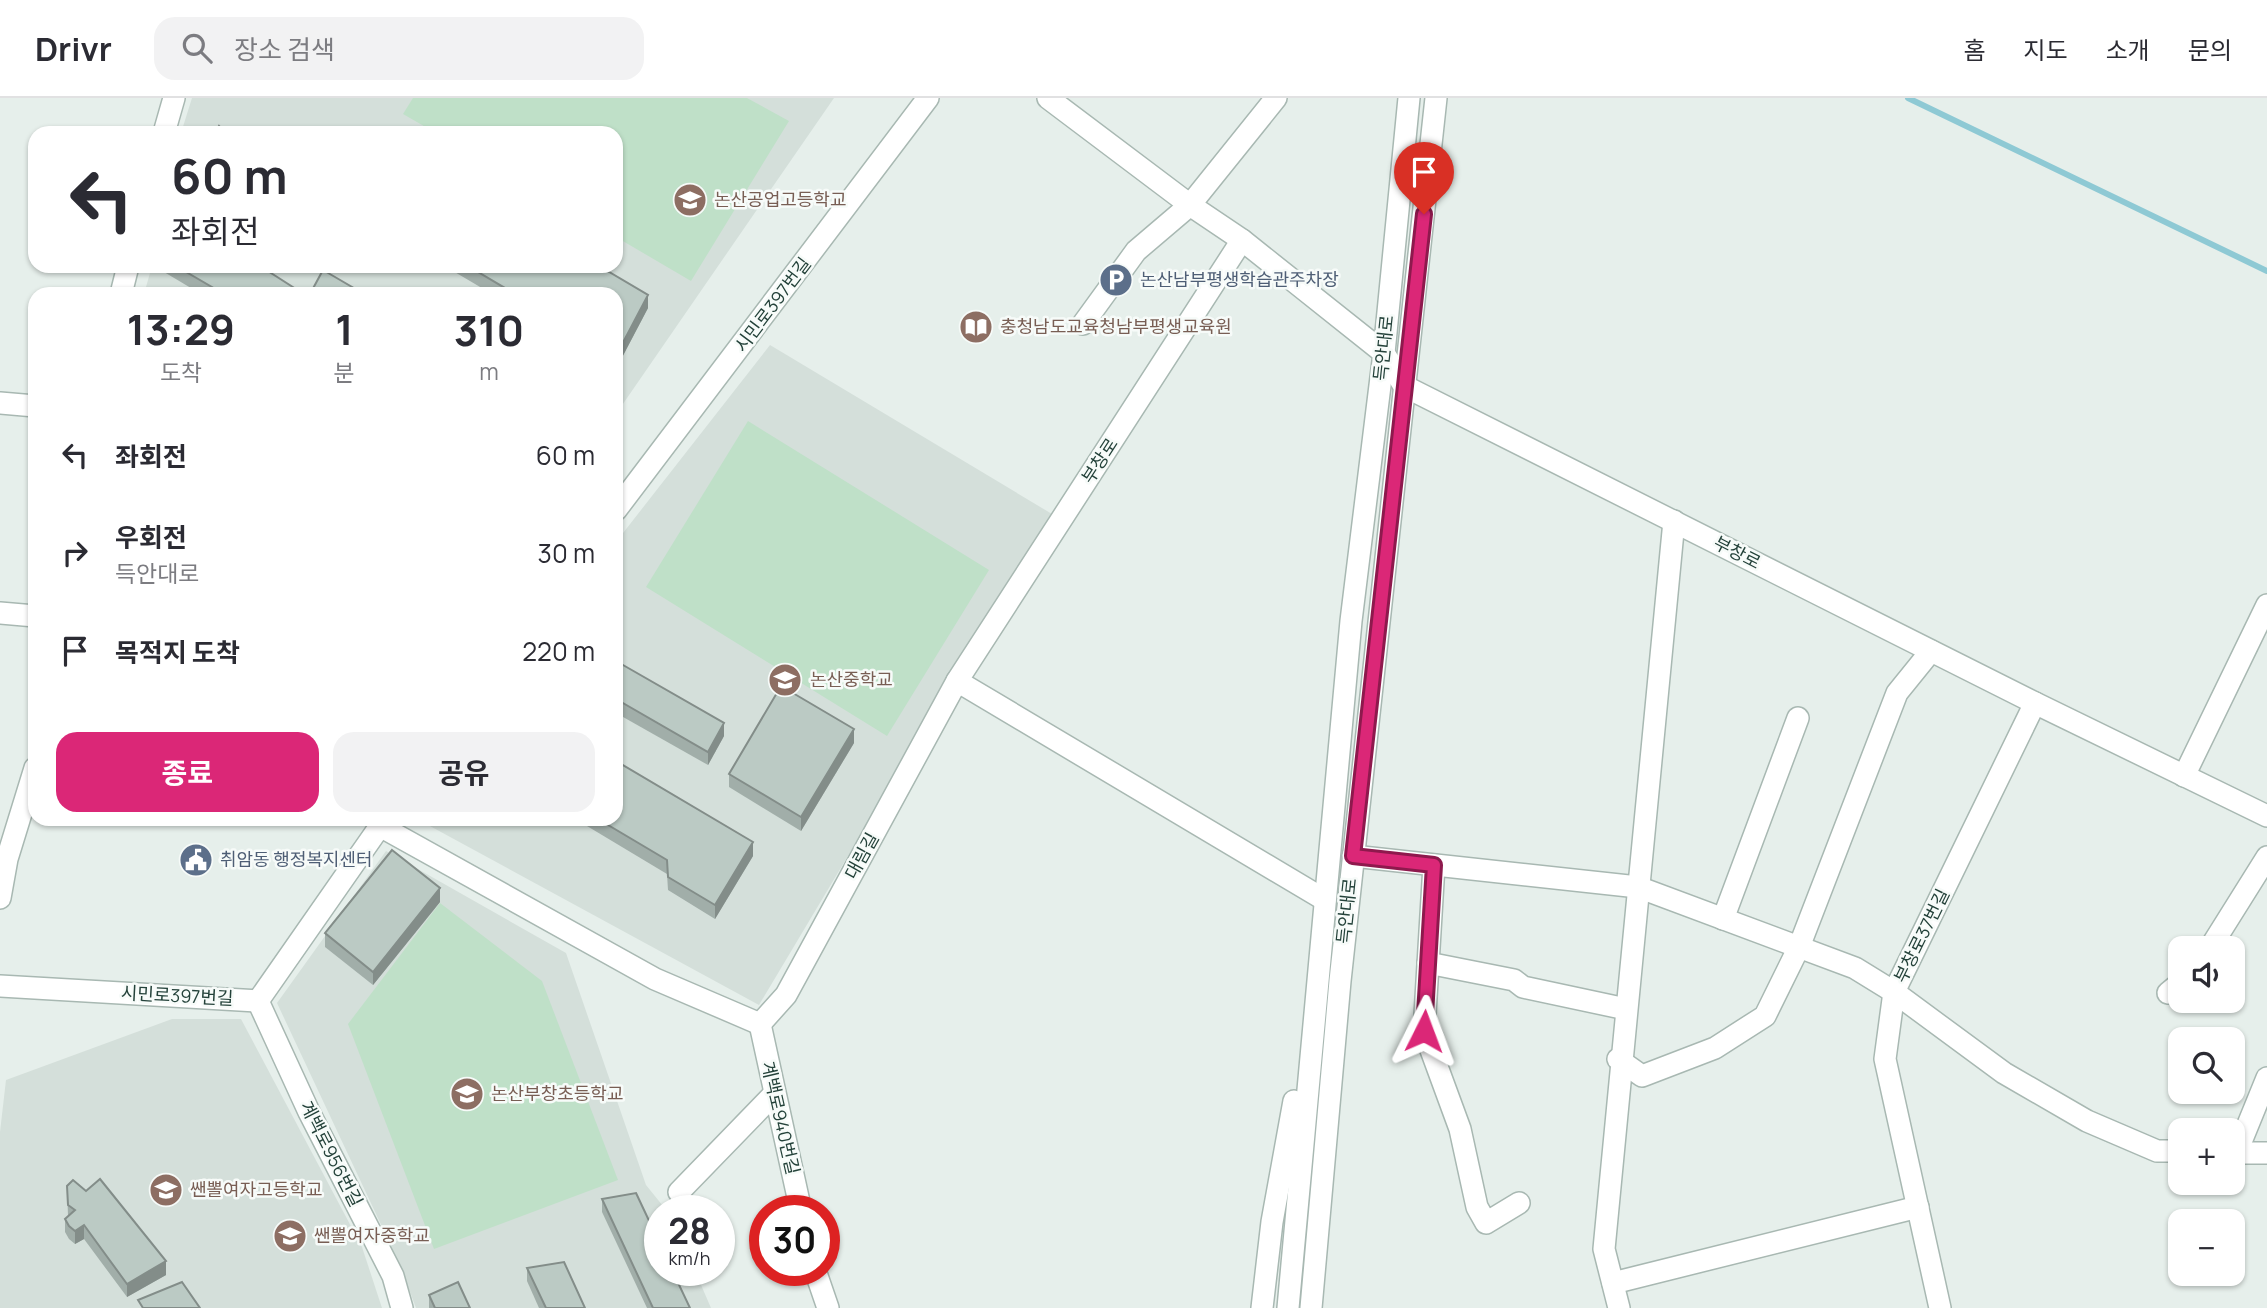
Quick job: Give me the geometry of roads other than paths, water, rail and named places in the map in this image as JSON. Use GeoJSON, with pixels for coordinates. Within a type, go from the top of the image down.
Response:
{"type":"FeatureCollection","features":[{"type":"Feature","properties":{"kind":"street"},"geometry":{"type":"LineString","coordinates":[[166,126],[174,98]]}},
{"type":"Feature","properties":{"kind":"street","name":"시민로397번길"},"geometry":{"type":"LineString","coordinates":[[623,501],[928,98]]}},
{"type":"Feature","properties":{"kind":"street"},"geometry":{"type":"LineString","coordinates":[[1048,98],[1190,205],[1242,240],[1384,353],[1404,386]]}},
{"type":"Feature","properties":{"kind":"street"},"geometry":{"type":"LineString","coordinates":[[1083,324],[1136,251],[1190,205],[1275,98]]}},
{"type":"Feature","properties":{"kind":"street","name":"득안대로"},"geometry":{"type":"LineString","coordinates":[[1288,1308],[1316,979],[1351,621],[1384,353],[1409,98]]}},
{"type":"Feature","properties":{"kind":"street","name":"득안대로"},"geometry":{"type":"LineString","coordinates":[[1311,1308],[1340,981],[1436,98]]}},
{"type":"Feature","properties":{"kind":"street","name":"부창로"},"geometry":{"type":"LineString","coordinates":[[957,681],[1242,240]]}},
{"type":"Feature","properties":{"kind":"street","name":"부창로"},"geometry":{"type":"LineString","coordinates":[[1404,386],[2035,703],[2267,816]]}},
{"type":"Feature","properties":{"kind":"street"},"geometry":{"type":"LineString","coordinates":[[0,403],[28,405]]}},
{"type":"Feature","properties":{"kind":"street"},"geometry":{"type":"LineString","coordinates":[[1619,1308],[1604,1249],[1674,521]]}},
{"type":"Feature","properties":{"kind":"street"},"geometry":{"type":"LineString","coordinates":[[2184,776],[2267,605]]}},
{"type":"Feature","properties":{"kind":"street"},"geometry":{"type":"LineString","coordinates":[[0,613],[28,615]]}},
{"type":"Feature","properties":{"kind":"street"},"geometry":{"type":"LineString","coordinates":[[1620,1061],[1642,1076],[1715,1048],[1765,1016],[1799,947],[1897,693],[1931,651]]}},
{"type":"Feature","properties":{"kind":"street"},"geometry":{"type":"LineString","coordinates":[[957,681],[1325,900]]}},
{"type":"Feature","properties":{"kind":"street","name":"대림길"},"geometry":{"type":"LineString","coordinates":[[760,1024],[786,995],[957,681]]}},
{"type":"Feature","properties":{"kind":"street","name":"부창로37번길"},"geometry":{"type":"LineString","coordinates":[[1940,1308],[1885,1059],[1894,992],[2035,703]]}},
{"type":"Feature","properties":{"kind":"street"},"geometry":{"type":"LineString","coordinates":[[1723,919],[1798,718]]}},
{"type":"Feature","properties":{"kind":"street"},"geometry":{"type":"LineString","coordinates":[[0,898],[7,859],[28,791]]}},
{"type":"Feature","properties":{"kind":"street","name":"시민로397번길"},"geometry":{"type":"LineString","coordinates":[[0,986],[258,1001],[380,826]]}},
{"type":"Feature","properties":{"kind":"street"},"geometry":{"type":"LineString","coordinates":[[390,826],[655,979],[760,1024]]}},
{"type":"Feature","properties":{"kind":"street"},"geometry":{"type":"LineString","coordinates":[[1353,856],[1638,887],[1856,968],[1894,992],[2004,1073],[2087,1121],[2158,1151],[2168,1151]]}},
{"type":"Feature","properties":{"kind":"street"},"geometry":{"type":"LineString","coordinates":[[2218,936],[2267,857]]}},
{"type":"Feature","properties":{"kind":"street"},"geometry":{"type":"LineString","coordinates":[[1434,865],[1424,1031],[1460,1129],[1477,1207],[1486,1223],[1519,1203]]}},
{"type":"Feature","properties":{"kind":"street"},"geometry":{"type":"LineString","coordinates":[[1428,963],[1514,980],[1523,987],[1626,1009]]}},
{"type":"Feature","properties":{"kind":"street"},"geometry":{"type":"LineString","coordinates":[[1262,1308],[1272,1222],[1316,979]]}},
{"type":"Feature","properties":{"kind":"street"},"geometry":{"type":"LineString","coordinates":[[1324,1308],[1332,1219],[1340,981]]}},
{"type":"Feature","properties":{"kind":"street","name":"계백로956번길"},"geometry":{"type":"LineString","coordinates":[[258,1001],[393,1276],[402,1308]]}},
{"type":"Feature","properties":{"kind":"street","name":"계백로940번길"},"geometry":{"type":"LineString","coordinates":[[760,1024],[797,1195]]}},
{"type":"Feature","properties":{"kind":"street"},"geometry":{"type":"LineString","coordinates":[[2245,1129],[2267,1078]]}},
{"type":"Feature","properties":{"kind":"street"},"geometry":{"type":"LineString","coordinates":[[679,1192],[774,1094]]}},
{"type":"Feature","properties":{"kind":"street"},"geometry":{"type":"LineString","coordinates":[[2245,1154],[2267,1153]]}},
{"type":"Feature","properties":{"kind":"street"},"geometry":{"type":"LineString","coordinates":[[1613,1283],[1918,1207]]}},
{"type":"Feature","properties":{"kind":"street"},"geometry":{"type":"LineString","coordinates":[[820,1286],[828,1308]]}},
{"type":"Feature","properties":{"kind":"waterway"},"geometry":{"type":"LineString","coordinates":[[1908,98],[2267,271]]}},
{"type":"Feature","properties":{"kind":"place","name":"논산공업고등학교"},"geometry":{"type":"Point","coordinates":[690,200]}},
{"type":"Feature","properties":{"kind":"place","name":"논산남부평생학습관주차장"},"geometry":{"type":"Point","coordinates":[1116,280]}},
{"type":"Feature","properties":{"kind":"place","name":"충청남도교육청남부평생교육원"},"geometry":{"type":"Point","coordinates":[976,327]}},
{"type":"Feature","properties":{"kind":"place","name":"논산중학교"},"geometry":{"type":"Point","coordinates":[785,680]}},
{"type":"Feature","properties":{"kind":"place","name":"취암동 행정복지센터"},"geometry":{"type":"Point","coordinates":[196,860]}},
{"type":"Feature","properties":{"kind":"place","name":"논산부창초등학교"},"geometry":{"type":"Point","coordinates":[467,1094]}},
{"type":"Feature","properties":{"kind":"place","name":"쌘뽈여자고등학교"},"geometry":{"type":"Point","coordinates":[166,1190]}},
{"type":"Feature","properties":{"kind":"place","name":"쌘뽈여자중학교"},"geometry":{"type":"Point","coordinates":[290,1236]}}]}
